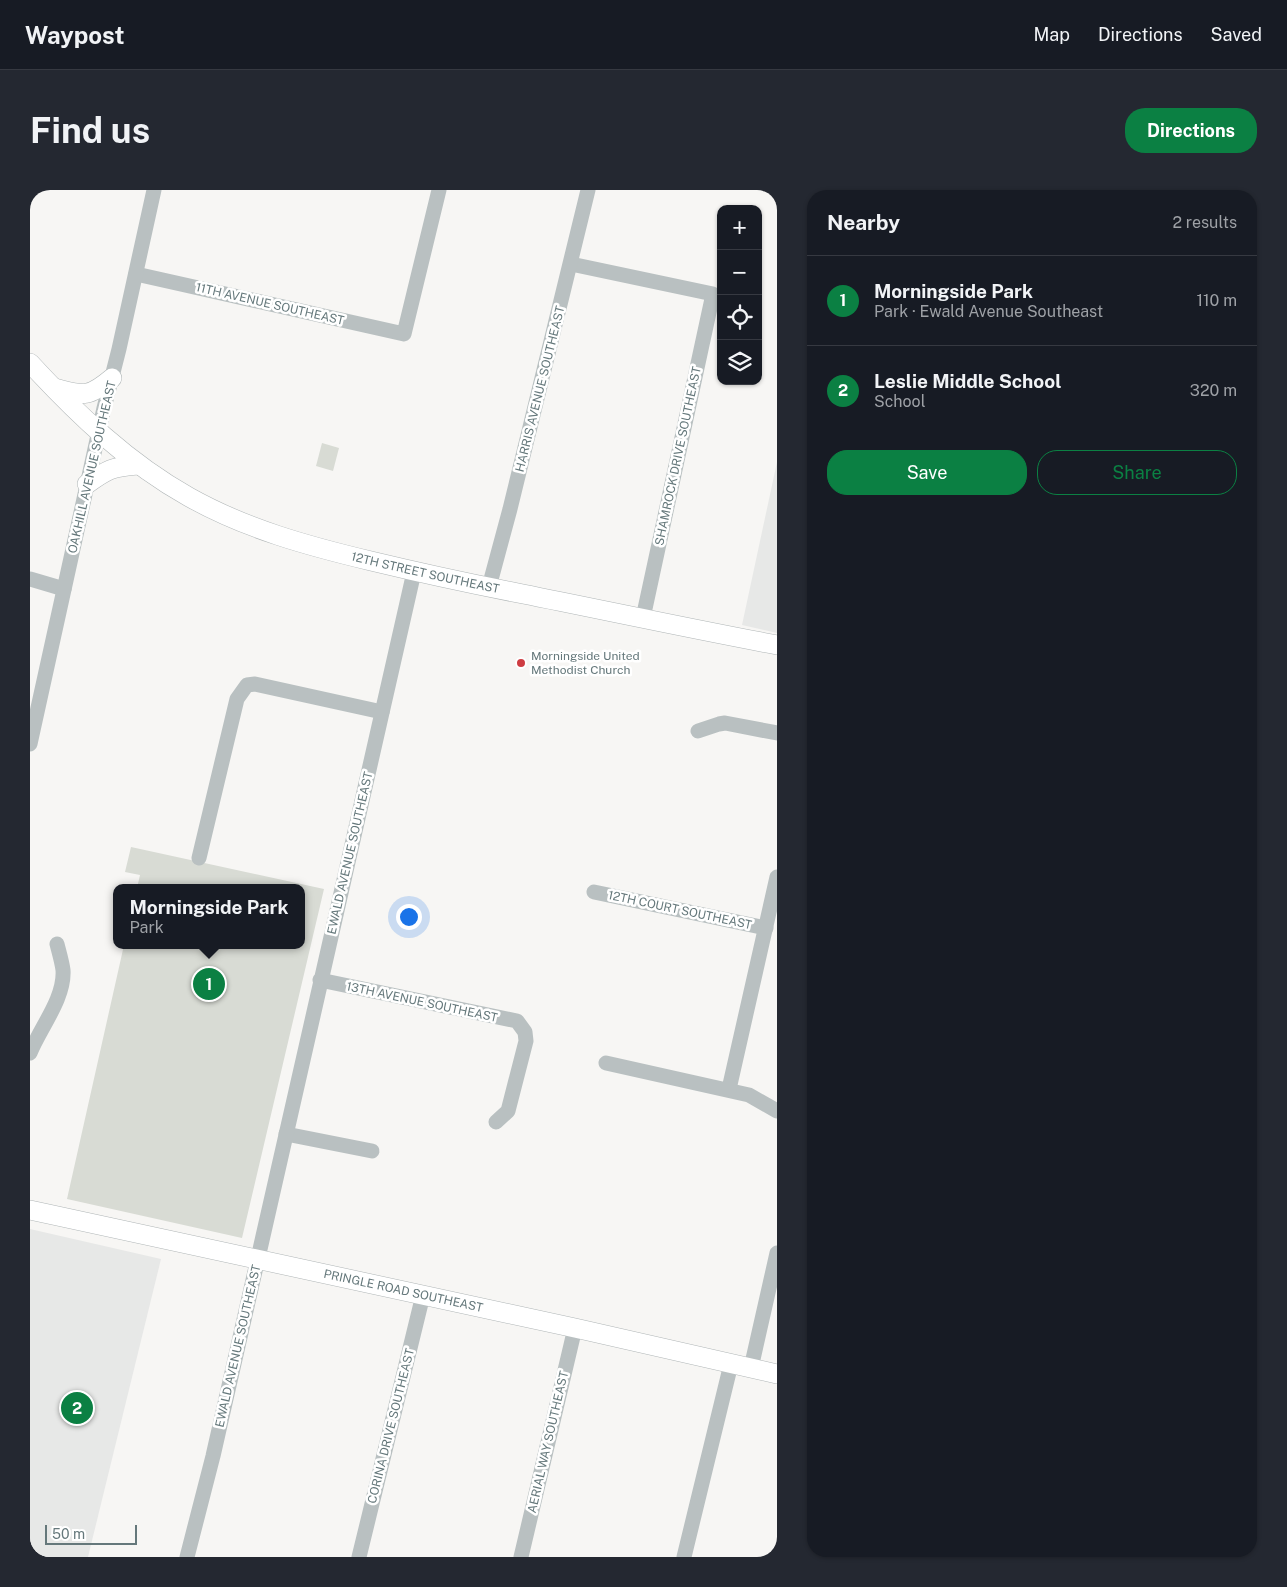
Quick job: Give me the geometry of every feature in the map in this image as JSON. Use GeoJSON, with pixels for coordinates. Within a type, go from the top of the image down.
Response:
{"type":"FeatureCollection","features":[{"type":"Feature","properties":{"kind":"main road","name":"12TH STREET SOUTHEAST"},"geometry":{"type":"LineString","coordinates":[[30,363],[99,432],[138,465],[188,496],[243,524],[335,553],[414,572],[777,645]]}},
{"type":"Feature","properties":{"kind":"main road"},"geometry":{"type":"LineString","coordinates":[[54,388],[82,395],[92,393],[112,378]]}},
{"type":"Feature","properties":{"kind":"main road"},"geometry":{"type":"LineString","coordinates":[[88,484],[109,469],[118,466],[138,465]]}},
{"type":"Feature","properties":{"kind":"main road","name":"PRINGLE ROAD SOUTHEAST"},"geometry":{"type":"LineString","coordinates":[[30,1210],[423,1294],[777,1374]]}},
{"type":"Feature","properties":{"kind":"street","name":"OAKHILL AVENUE SOUTHEAST"},"geometry":{"type":"LineString","coordinates":[[30,744],[154,190]]}},
{"type":"Feature","properties":{"kind":"street","name":"11TH AVENUE SOUTHEAST"},"geometry":{"type":"LineString","coordinates":[[136,274],[404,334],[439,190]]}},
{"type":"Feature","properties":{"kind":"street","name":"HARRIS AVENUE SOUTHEAST"},"geometry":{"type":"LineString","coordinates":[[489,588],[510,510],[588,190]]}},
{"type":"Feature","properties":{"kind":"street","name":"SHAMROCK DRIVE SOUTHEAST"},"geometry":{"type":"LineString","coordinates":[[571,264],[713,294],[642,618]]}},
{"type":"Feature","properties":{"kind":"street","name":"EWALD AVENUE SOUTHEAST"},"geometry":{"type":"LineString","coordinates":[[187,1557],[213,1456],[414,572]]}},
{"type":"Feature","properties":{"kind":"street"},"geometry":{"type":"LineString","coordinates":[[30,579],[64,589]]}},
{"type":"Feature","properties":{"kind":"street"},"geometry":{"type":"LineString","coordinates":[[200,858],[237,699],[247,685],[255,684],[382,712]]}},
{"type":"Feature","properties":{"kind":"street"},"geometry":{"type":"LineString","coordinates":[[698,731],[725,723],[777,733]]}},
{"type":"Feature","properties":{"kind":"street"},"geometry":{"type":"LineString","coordinates":[[729,1089],[777,877]]}},
{"type":"Feature","properties":{"kind":"street","name":"12TH COURT SOUTHEAST"},"geometry":{"type":"LineString","coordinates":[[594,892],[766,928]]}},
{"type":"Feature","properties":{"kind":"street"},"geometry":{"type":"LineString","coordinates":[[30,1053],[57,998],[62,981],[63,970],[57,944]]}},
{"type":"Feature","properties":{"kind":"street","name":"13TH AVENUE SOUTHEAST"},"geometry":{"type":"LineString","coordinates":[[320,980],[517,1021],[525,1032],[526,1040],[508,1111],[496,1122]]}},
{"type":"Feature","properties":{"kind":"street"},"geometry":{"type":"LineString","coordinates":[[606,1063],[729,1089],[749,1095],[777,1111]]}},
{"type":"Feature","properties":{"kind":"street"},"geometry":{"type":"LineString","coordinates":[[286,1134],[372,1151]]}},
{"type":"Feature","properties":{"kind":"street"},"geometry":{"type":"LineString","coordinates":[[751,1368],[777,1253]]}},
{"type":"Feature","properties":{"kind":"street","name":"CORINA DRIVE SOUTHEAST"},"geometry":{"type":"LineString","coordinates":[[359,1557],[423,1294]]}},
{"type":"Feature","properties":{"kind":"street","name":"AERIAL WAY SOUTHEAST"},"geometry":{"type":"LineString","coordinates":[[521,1557],[575,1328]]}},
{"type":"Feature","properties":{"kind":"street"},"geometry":{"type":"LineString","coordinates":[[684,1557],[731,1364]]}},
{"type":"Feature","properties":{"kind":"shaded area"},"geometry":{"type":"Polygon","coordinates":[[[322,443],[339,448],[333,471],[316,466],[322,443]]]}},
{"type":"Feature","properties":{"kind":"shaded area"},"geometry":{"type":"Polygon","coordinates":[[[777,462],[777,633],[742,625],[777,462]]]}},
{"type":"Feature","properties":{"kind":"shaded area"},"geometry":{"type":"Polygon","coordinates":[[[131,847],[301,884],[138,884],[140,875],[125,872],[131,847]]]}},
{"type":"Feature","properties":{"kind":"shaded area"},"geometry":{"type":"Polygon","coordinates":[[[305,885],[324,889],[242,1238],[67,1199],[123,949],[305,949],[305,885]]]}},
{"type":"Feature","properties":{"kind":"shaded area"},"geometry":{"type":"Polygon","coordinates":[[[30,1229],[161,1259],[88,1557],[30,1557],[30,1229]]]}},
{"type":"Feature","properties":{"kind":"place","name":"Morningside United Methodist Church"},"geometry":{"type":"Point","coordinates":[521,663]}},
{"type":"Feature","properties":{"kind":"place","name":"Morningside Park"},"geometry":{"type":"Point","coordinates":[209,984]}},
{"type":"Feature","properties":{"kind":"place","name":"Leslie Middle School"},"geometry":{"type":"Point","coordinates":[77,1408]}}]}
